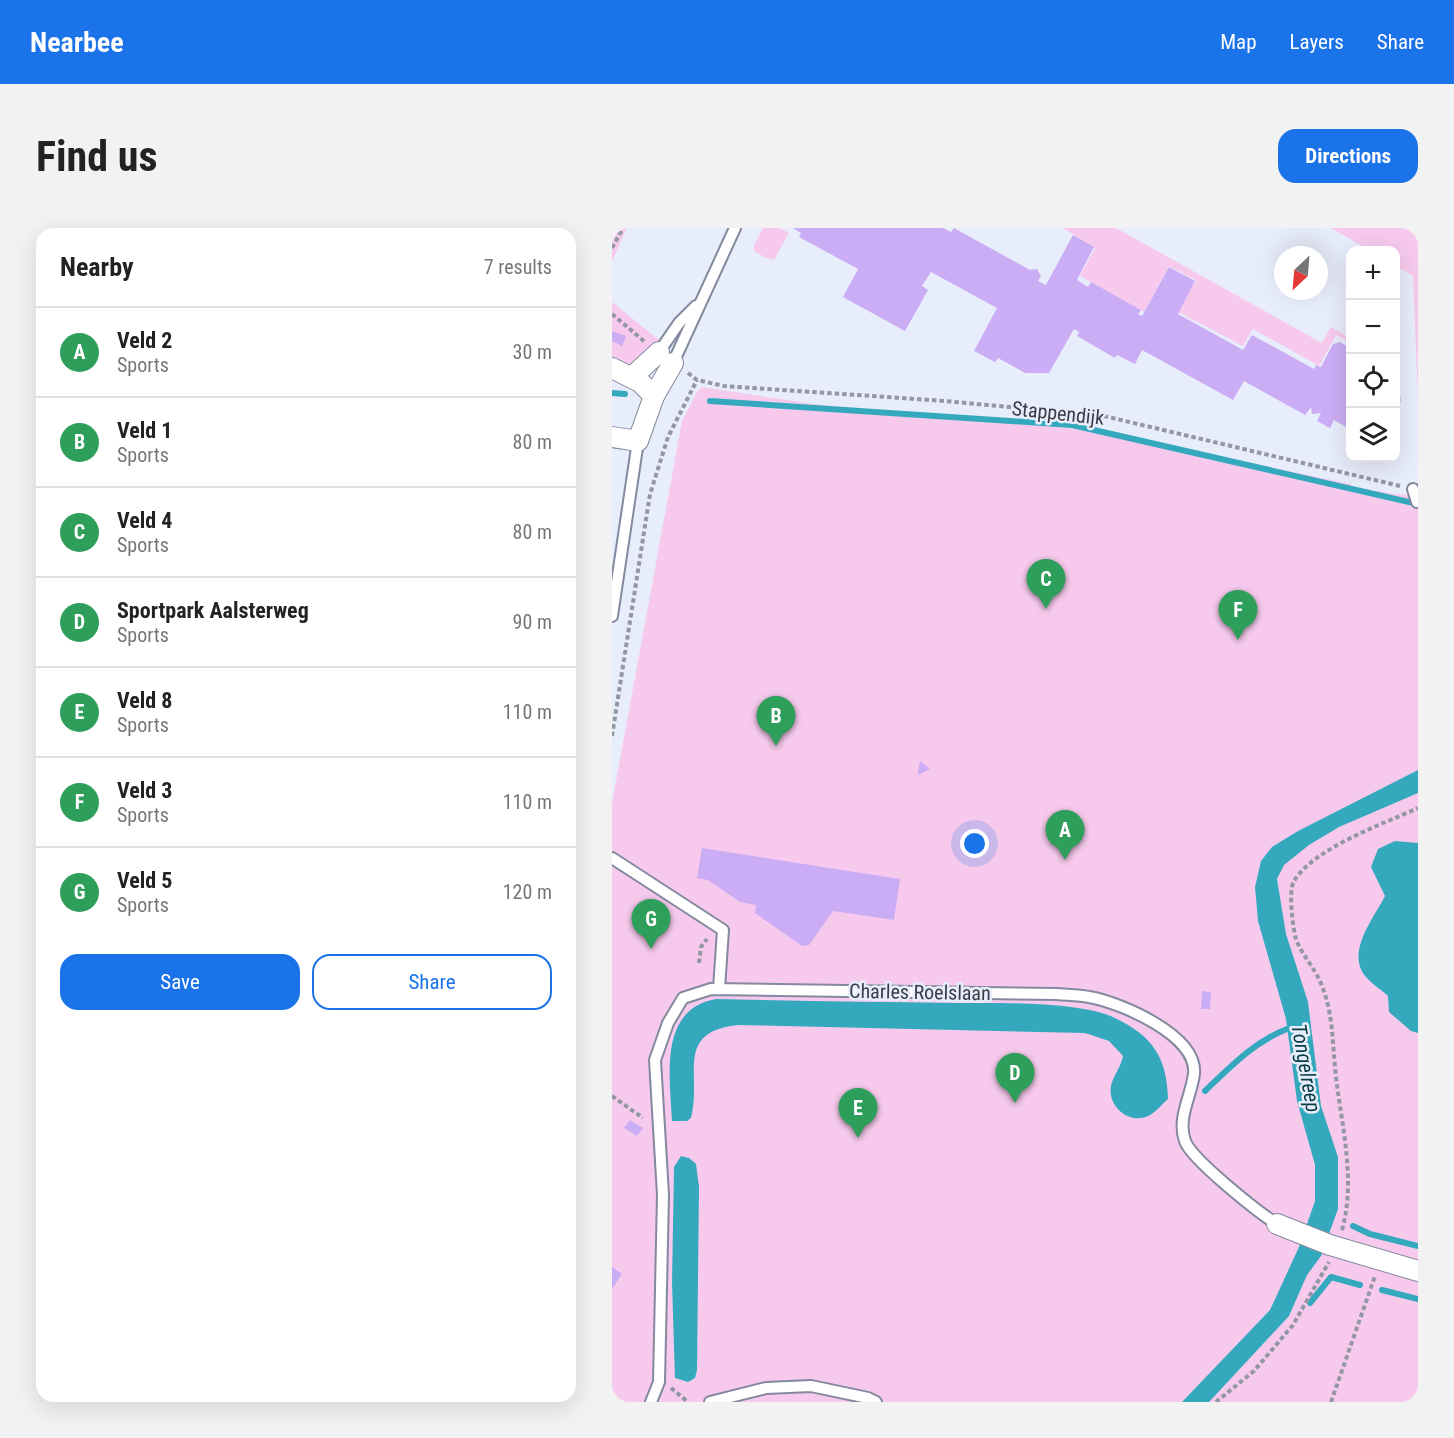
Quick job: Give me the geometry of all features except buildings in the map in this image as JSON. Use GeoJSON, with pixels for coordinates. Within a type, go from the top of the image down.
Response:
{"type":"FeatureCollection","features":[{"type":"Feature","properties":{"kind":"street"},"geometry":{"type":"LineString","coordinates":[[632,377],[666,358]]}},
{"type":"Feature","properties":{"kind":"street"},"geometry":{"type":"LineString","coordinates":[[612,437],[638,441],[666,358]]}},
{"type":"Feature","properties":{"kind":"street"},"geometry":{"type":"LineString","coordinates":[[612,368],[632,377],[654,396]]}},
{"type":"Feature","properties":{"kind":"street","name":"Charles Roelslaan"},"geometry":{"type":"LineString","coordinates":[[1277,1224],[1334,1246],[1418,1271]]}},
{"type":"Feature","properties":{"kind":"lane"},"geometry":{"type":"LineString","coordinates":[[666,358],[690,329],[698,304],[735,228]]}},
{"type":"Feature","properties":{"kind":"lane"},"geometry":{"type":"LineString","coordinates":[[666,358],[679,323],[698,304]]}},
{"type":"Feature","properties":{"kind":"lane"},"geometry":{"type":"LineString","coordinates":[[612,616],[638,441]]}},
{"type":"Feature","properties":{"kind":"lane"},"geometry":{"type":"LineString","coordinates":[[1413,489],[1417,502]]}},
{"type":"Feature","properties":{"kind":"lane"},"geometry":{"type":"LineString","coordinates":[[612,858],[723,930],[719,989]]}},
{"type":"Feature","properties":{"kind":"lane","name":"Charles Roelslaan"},"geometry":{"type":"LineString","coordinates":[[651,1402],[659,1382],[663,1196],[655,1060],[668,1023],[683,998],[719,989],[1057,994],[1089,997],[1130,1010],[1169,1033],[1185,1048],[1194,1071],[1182,1120],[1185,1143],[1251,1208],[1277,1224]]}},
{"type":"Feature","properties":{"kind":"lane"},"geometry":{"type":"LineString","coordinates":[[710,1402],[766,1388],[811,1386],[868,1398],[876,1402]]}},
{"type":"Feature","properties":{"kind":"path"},"geometry":{"type":"LineString","coordinates":[[612,248],[623,228]]}},
{"type":"Feature","properties":{"kind":"path"},"geometry":{"type":"LineString","coordinates":[[614,317],[666,358]]}},
{"type":"Feature","properties":{"kind":"path","name":"Stappendijk"},"geometry":{"type":"LineString","coordinates":[[612,736],[650,494],[668,437],[697,380],[724,386],[945,401],[1104,416],[1413,489]]}},
{"type":"Feature","properties":{"kind":"path"},"geometry":{"type":"LineString","coordinates":[[1216,1402],[1254,1371],[1293,1325],[1334,1246],[1347,1212],[1348,1168],[1335,1069],[1332,1020],[1319,980],[1296,939],[1291,904],[1292,882],[1316,857],[1418,808]]}},
{"type":"Feature","properties":{"kind":"path"},"geometry":{"type":"LineString","coordinates":[[699,963],[701,946],[716,926]]}},
{"type":"Feature","properties":{"kind":"path"},"geometry":{"type":"LineString","coordinates":[[612,1096],[659,1129]]}},
{"type":"Feature","properties":{"kind":"path"},"geometry":{"type":"LineString","coordinates":[[1331,1402],[1381,1261]]}},
{"type":"Feature","properties":{"kind":"shaded area"},"geometry":{"type":"Polygon","coordinates":[[[612,228],[627,228],[612,261],[612,228]]]}},
{"type":"Feature","properties":{"kind":"shaded area"},"geometry":{"type":"Polygon","coordinates":[[[763,228],[780,228],[789,233],[774,260],[754,251],[754,245],[763,228]]]}},
{"type":"Feature","properties":{"kind":"shaded area"},"geometry":{"type":"Polygon","coordinates":[[[1063,228],[1116,228],[1322,343],[1331,327],[1346,336],[1346,340],[1336,335],[1319,366],[1253,329],[1243,346],[1178,312],[1196,280],[1169,266],[1144,312],[1080,276],[1095,248],[1063,228]]]}},
{"type":"Feature","properties":{"kind":"shaded area"},"geometry":{"type":"Polygon","coordinates":[[[1331,228],[1418,228],[1418,399],[1413,276],[1400,268],[1400,246],[1362,246],[1331,228]]]}},
{"type":"Feature","properties":{"kind":"shaded area"},"geometry":{"type":"Polygon","coordinates":[[[612,302],[660,341],[655,349],[629,367],[612,363],[612,302]]]}},
{"type":"Feature","properties":{"kind":"shaded area"},"geometry":{"type":"Polygon","coordinates":[[[702,387],[813,404],[1098,431],[1351,484],[1351,487],[1418,497],[1418,1402],[612,1402],[612,803],[682,421],[702,387]]]}},
{"type":"Feature","properties":{"kind":"water","name":"Tongelreep"},"geometry":{"type":"Polygon","coordinates":[[[1418,770],[1418,793],[1339,827],[1309,845],[1284,865],[1277,879],[1286,934],[1308,1002],[1321,1106],[1338,1157],[1338,1209],[1321,1256],[1307,1275],[1289,1316],[1209,1402],[1182,1402],[1270,1310],[1299,1247],[1315,1201],[1315,1165],[1297,1101],[1286,1019],[1258,921],[1255,887],[1261,861],[1272,847],[1298,831],[1418,770]]]}},
{"type":"Feature","properties":{"kind":"water"},"geometry":{"type":"Polygon","coordinates":[[[1395,841],[1418,843],[1418,1033],[1411,1031],[1389,1012],[1388,996],[1367,978],[1361,968],[1359,958],[1363,936],[1385,896],[1371,867],[1378,849],[1395,841]]]}},
{"type":"Feature","properties":{"kind":"water"},"geometry":{"type":"Polygon","coordinates":[[[716,999],[1016,1003],[1081,1008],[1100,1012],[1128,1025],[1148,1041],[1161,1060],[1165,1072],[1168,1099],[1153,1113],[1143,1118],[1135,1118],[1122,1113],[1113,1101],[1111,1086],[1123,1056],[1109,1041],[1085,1033],[738,1025],[718,1029],[705,1036],[698,1046],[695,1058],[694,1102],[691,1118],[687,1121],[672,1121],[670,1066],[676,1030],[684,1016],[697,1005],[716,999]]]}},
{"type":"Feature","properties":{"kind":"water"},"geometry":{"type":"Polygon","coordinates":[[[681,1156],[689,1158],[696,1164],[699,1187],[697,1370],[695,1378],[688,1382],[675,1378],[672,1283],[674,1167],[681,1156]]]}},
{"type":"Feature","properties":{"kind":"waterway"},"geometry":{"type":"LineString","coordinates":[[612,393],[625,394]]}},
{"type":"Feature","properties":{"kind":"waterway"},"geometry":{"type":"LineString","coordinates":[[710,401],[1072,425],[1418,504]]}},
{"type":"Feature","properties":{"kind":"waterway","name":"Tongelreep"},"geometry":{"type":"LineString","coordinates":[[1205,1091],[1253,1048],[1287,1029]]}},
{"type":"Feature","properties":{"kind":"waterway"},"geometry":{"type":"LineString","coordinates":[[1353,1226],[1370,1234],[1418,1246]]}},
{"type":"Feature","properties":{"kind":"waterway"},"geometry":{"type":"LineString","coordinates":[[1310,1303],[1331,1277],[1360,1285]]}},
{"type":"Feature","properties":{"kind":"waterway"},"geometry":{"type":"LineString","coordinates":[[1382,1290],[1418,1299]]}},
{"type":"Feature","properties":{"kind":"place","name":"Veld 4"},"geometry":{"type":"Point","coordinates":[1046,609]}},
{"type":"Feature","properties":{"kind":"place","name":"Veld 3"},"geometry":{"type":"Point","coordinates":[1238,640]}},
{"type":"Feature","properties":{"kind":"place","name":"Veld 1"},"geometry":{"type":"Point","coordinates":[776,746]}},
{"type":"Feature","properties":{"kind":"place","name":"Veld 2"},"geometry":{"type":"Point","coordinates":[1065,860]}},
{"type":"Feature","properties":{"kind":"place","name":"Veld 5"},"geometry":{"type":"Point","coordinates":[651,949]}},
{"type":"Feature","properties":{"kind":"place","name":"Sportpark Aalsterweg"},"geometry":{"type":"Point","coordinates":[1015,1103]}},
{"type":"Feature","properties":{"kind":"place","name":"Veld 8"},"geometry":{"type":"Point","coordinates":[858,1138]}}]}
